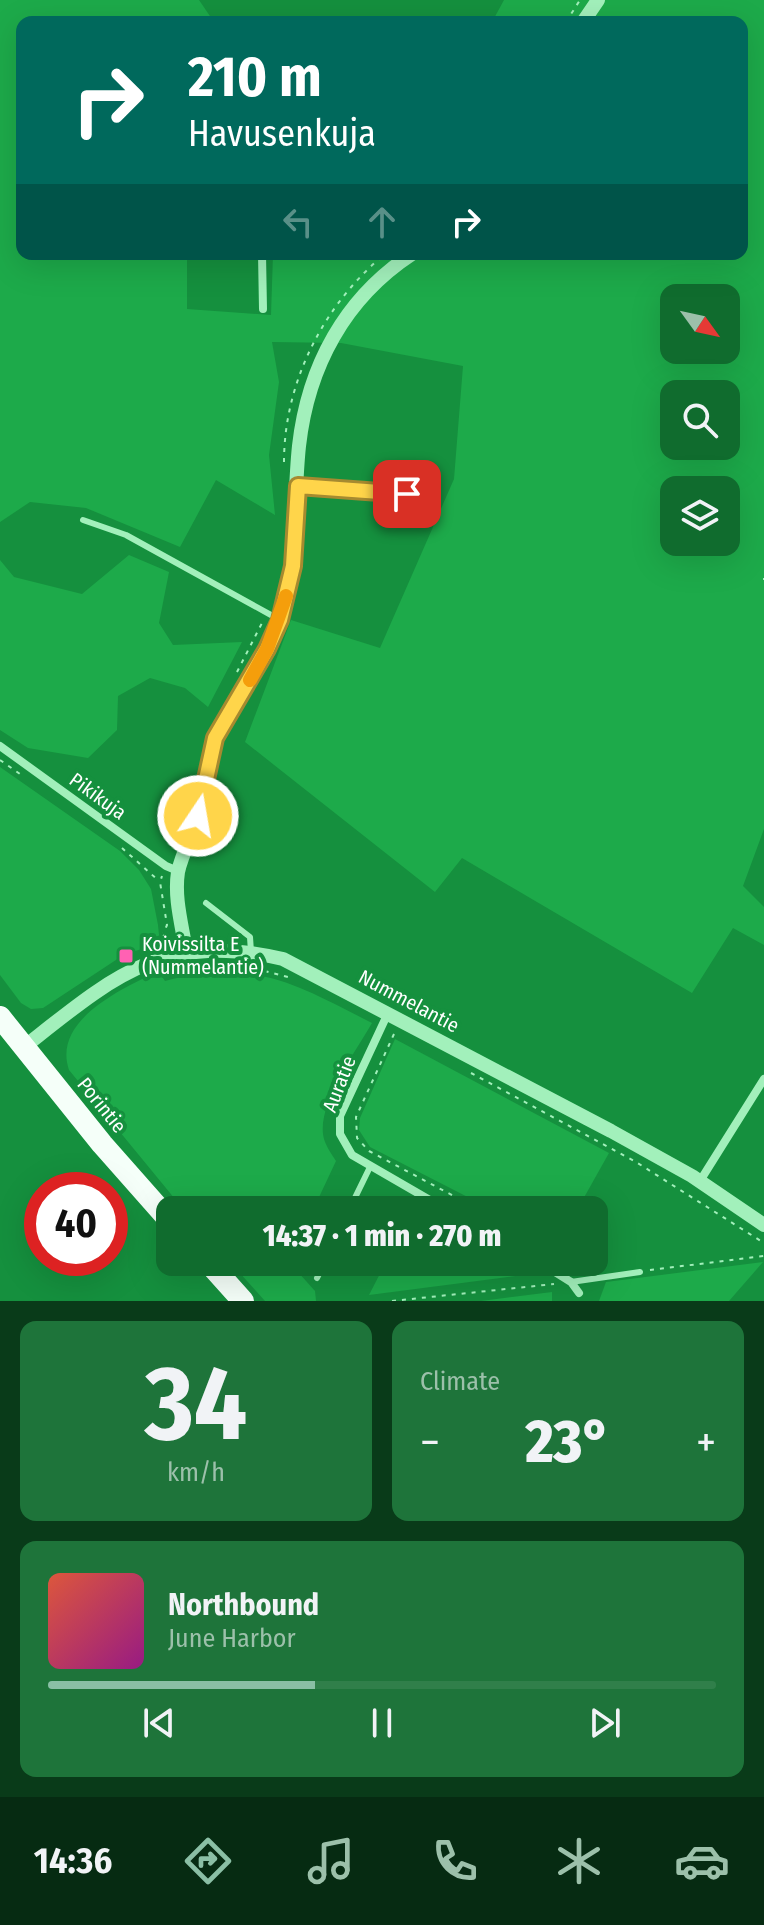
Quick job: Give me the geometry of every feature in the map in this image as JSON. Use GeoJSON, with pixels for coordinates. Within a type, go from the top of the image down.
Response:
{"type":"FeatureCollection","features":[{"type":"Feature","properties":{"kind":"highway","name":"Porintie"},"geometry":{"type":"LineString","coordinates":[[0,1017],[156,1204]]}},
{"type":"Feature","properties":{"kind":"highway"},"geometry":{"type":"LineString","coordinates":[[221,1276],[243,1301]]}},
{"type":"Feature","properties":{"kind":"street"},"geometry":{"type":"LineString","coordinates":[[262,260],[263,309]]}},
{"type":"Feature","properties":{"kind":"street"},"geometry":{"type":"LineString","coordinates":[[186,951],[172,868],[198,816],[215,738],[261,660],[273,616],[293,566],[299,446],[308,394],[324,354],[359,297],[399,260]]}},
{"type":"Feature","properties":{"kind":"street","name":"Pikikuja"},"geometry":{"type":"LineString","coordinates":[[0,746],[172,868]]}},
{"type":"Feature","properties":{"kind":"street","name":"Nummelantie"},"geometry":{"type":"LineString","coordinates":[[24,1047],[110,980],[159,959],[186,951],[251,952],[283,959],[312,972],[385,1019],[700,1181],[764,1225]]}},
{"type":"Feature","properties":{"kind":"street","name":"Auratie"},"geometry":{"type":"LineString","coordinates":[[385,1019],[340,1116],[340,1134],[345,1148],[370,1167],[422,1196]]}},
{"type":"Feature","properties":{"kind":"street"},"geometry":{"type":"LineString","coordinates":[[700,1181],[764,1079]]}},
{"type":"Feature","properties":{"kind":"street"},"geometry":{"type":"LineString","coordinates":[[561,1276],[579,1293]]}},
{"type":"Feature","properties":{"kind":"lane"},"geometry":{"type":"LineString","coordinates":[[298,486],[434,496]]}},
{"type":"Feature","properties":{"kind":"lane"},"geometry":{"type":"LineString","coordinates":[[83,520],[126,535],[273,616]]}},
{"type":"Feature","properties":{"kind":"lane"},"geometry":{"type":"LineString","coordinates":[[206,903],[250,937],[251,952]]}},
{"type":"Feature","properties":{"kind":"lane"},"geometry":{"type":"LineString","coordinates":[[356,1196],[370,1167]]}},
{"type":"Feature","properties":{"kind":"lane"},"geometry":{"type":"LineString","coordinates":[[608,1276],[640,1272]]}},
{"type":"Feature","properties":{"kind":"lane"},"geometry":{"type":"LineString","coordinates":[[571,1282],[604,1276]]}},
{"type":"Feature","properties":{"kind":"path"},"geometry":{"type":"LineString","coordinates":[[284,466],[284,443],[303,363],[331,311],[359,275],[378,260]]}},
{"type":"Feature","properties":{"kind":"path"},"geometry":{"type":"LineString","coordinates":[[237,671],[273,616]]}},
{"type":"Feature","properties":{"kind":"path"},"geometry":{"type":"LineString","coordinates":[[0,760],[21,774]]}},
{"type":"Feature","properties":{"kind":"path"},"geometry":{"type":"LineString","coordinates":[[118,843],[160,882],[167,925],[157,949],[166,972],[216,967],[261,970],[289,978]]}},
{"type":"Feature","properties":{"kind":"path"},"geometry":{"type":"LineString","coordinates":[[160,882],[172,868]]}},
{"type":"Feature","properties":{"kind":"path"},"geometry":{"type":"LineString","coordinates":[[385,1019],[395,1033],[356,1117],[357,1138],[369,1151],[454,1196]]}},
{"type":"Feature","properties":{"kind":"path"},"geometry":{"type":"LineString","coordinates":[[464,1070],[636,1162],[764,1243]]}},
{"type":"Feature","properties":{"kind":"path"},"geometry":{"type":"LineString","coordinates":[[640,1272],[764,1256]]}},
{"type":"Feature","properties":{"kind":"path"},"geometry":{"type":"LineString","coordinates":[[392,1301],[571,1282]]}},
{"type":"Feature","properties":{"kind":"green space"},"geometry":{"type":"Polygon","coordinates":[[[0,0],[199,0],[210,16],[16,16],[16,260],[187,260],[187,309],[271,315],[273,260],[748,260],[748,16],[495,16],[504,0],[764,0],[764,829],[743,886],[764,907],[764,945],[733,928],[692,993],[462,858],[435,892],[245,742],[291,620],[380,648],[454,479],[463,366],[341,343],[272,342],[279,382],[269,455],[275,515],[216,480],[180,547],[86,508],[30,502],[0,522],[0,0]]]}},
{"type":"Feature","properties":{"kind":"green space"},"geometry":{"type":"Polygon","coordinates":[[[129,555],[169,572],[159,623],[173,645],[242,642],[208,707],[185,688],[150,678],[118,696],[117,730],[88,758],[28,748],[0,730],[0,560],[14,577],[82,594],[129,555]]]}},
{"type":"Feature","properties":{"kind":"green space"},"geometry":{"type":"Polygon","coordinates":[[[0,767],[120,851],[139,870],[151,889],[158,925],[159,935],[152,946],[125,954],[43,1008],[31,1009],[21,1003],[0,975],[0,767]]]}},
{"type":"Feature","properties":{"kind":"green space"},"geometry":{"type":"Polygon","coordinates":[[[158,971],[165,981],[224,972],[250,974],[296,987],[372,1023],[325,1111],[324,1139],[336,1161],[320,1196],[172,1196],[69,1070],[66,1052],[80,1021],[127,987],[158,971]]]}},
{"type":"Feature","properties":{"kind":"green space"},"geometry":{"type":"Polygon","coordinates":[[[395,1039],[609,1153],[585,1196],[466,1196],[370,1147],[359,1130],[360,1118],[395,1039]]]}},
{"type":"Feature","properties":{"kind":"green space"},"geometry":{"type":"Polygon","coordinates":[[[763,1262],[729,1301],[599,1301],[606,1282],[763,1262]]]}},
{"type":"Feature","properties":{"kind":"green space"},"geometry":{"type":"Polygon","coordinates":[[[243,1276],[302,1276],[315,1291],[316,1301],[265,1301],[243,1276]]]}},
{"type":"Feature","properties":{"kind":"green space"},"geometry":{"type":"Polygon","coordinates":[[[379,1276],[515,1276],[369,1295],[379,1276]]]}},
{"type":"Feature","properties":{"kind":"green space"},"geometry":{"type":"Polygon","coordinates":[[[552,1292],[552,1301],[481,1301],[552,1292]]]}},
{"type":"Feature","properties":{"kind":"slow traffic"},"geometry":{"type":"LineString","coordinates":[[250,680],[280,620],[286,596]]}},
{"type":"Feature","properties":{"kind":"place","name":"Koivissilta E (Nummelantie)"},"geometry":{"type":"Point","coordinates":[126,956]}},
{"type":"Feature","properties":{"kind":"route"},"geometry":{"type":"LineString","coordinates":[[198,816],[215,738],[249,682],[280,620],[293,566],[298,486],[407,494]]}}]}
